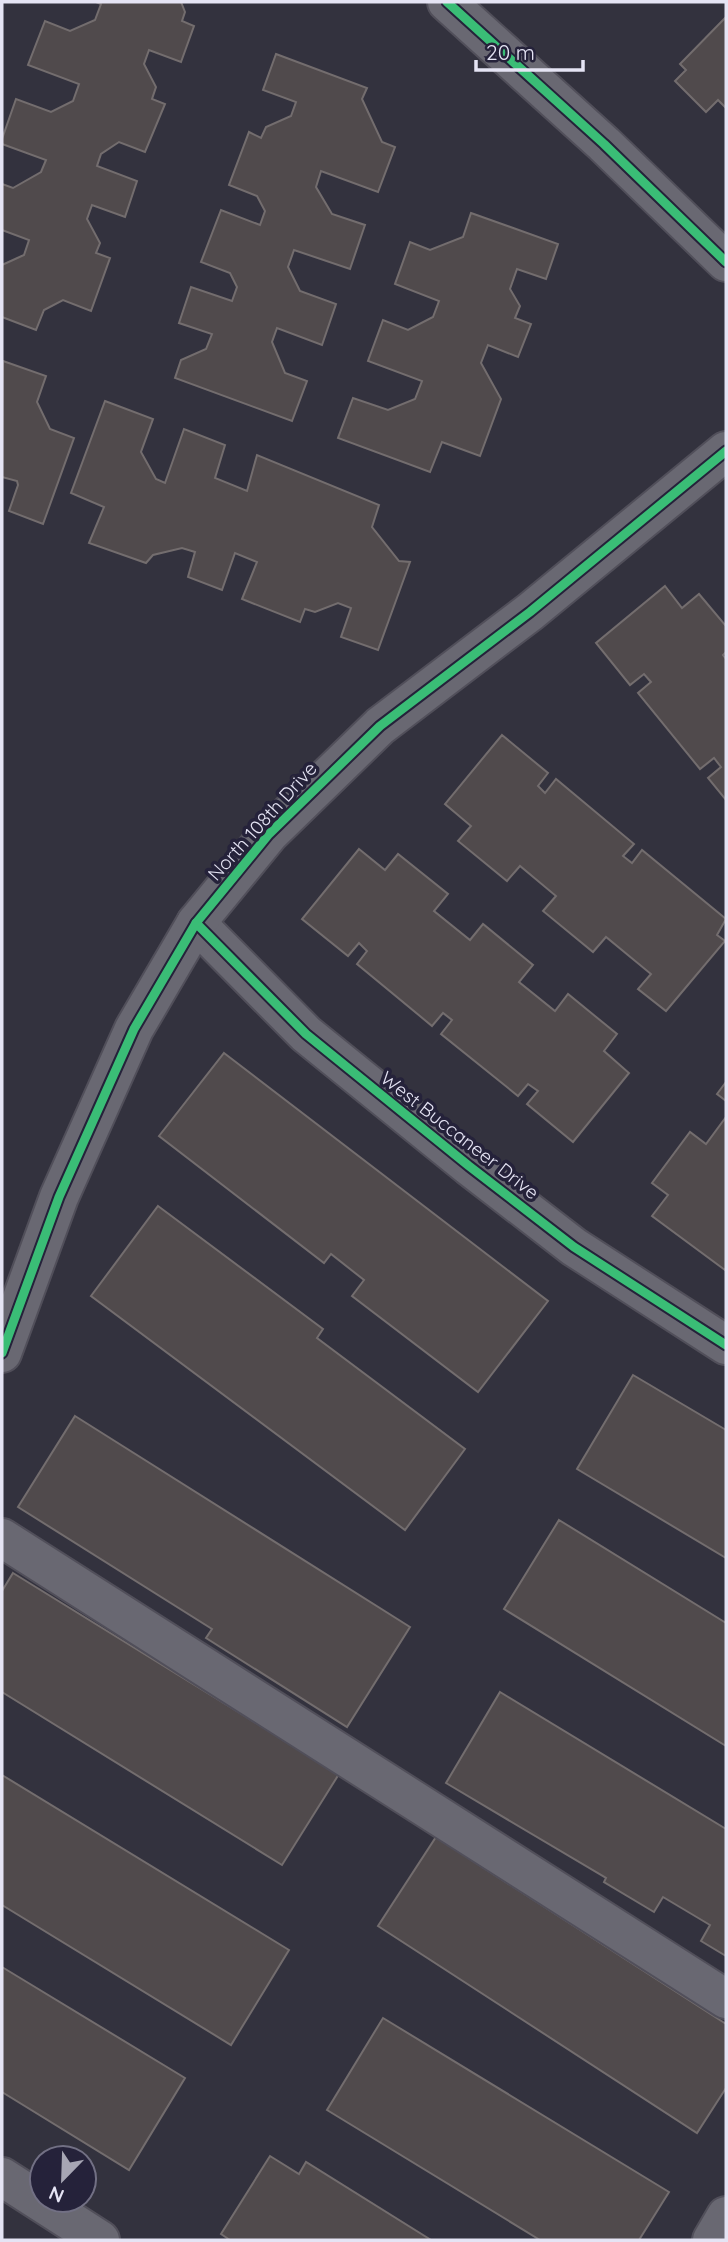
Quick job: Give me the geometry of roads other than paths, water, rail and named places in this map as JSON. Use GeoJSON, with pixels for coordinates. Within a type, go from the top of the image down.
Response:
{"type":"FeatureCollection","features":[{"type":"Feature","properties":{"kind":"street"},"geometry":{"type":"LineString","coordinates":[[447,2],[604,144],[726,262]]}},
{"type":"Feature","properties":{"kind":"street","name":"North 108th Drive"},"geometry":{"type":"LineString","coordinates":[[2,1353],[59,1197],[123,1053],[195,923],[268,834],[380,726],[530,612],[726,451]]}},
{"type":"Feature","properties":{"kind":"street","name":"West Buccaneer Drive"},"geometry":{"type":"LineString","coordinates":[[195,923],[306,1034],[469,1166],[574,1247],[726,1345]]}},
{"type":"Feature","properties":{"kind":"street"},"geometry":{"type":"LineString","coordinates":[[2,1538],[726,1999]]}},
{"type":"Feature","properties":{"kind":"street"},"geometry":{"type":"LineString","coordinates":[[2,2177],[100,2240]]}},
{"type":"Feature","properties":{"kind":"street"},"geometry":{"type":"LineString","coordinates":[[712,2240],[726,2216]]}}]}
